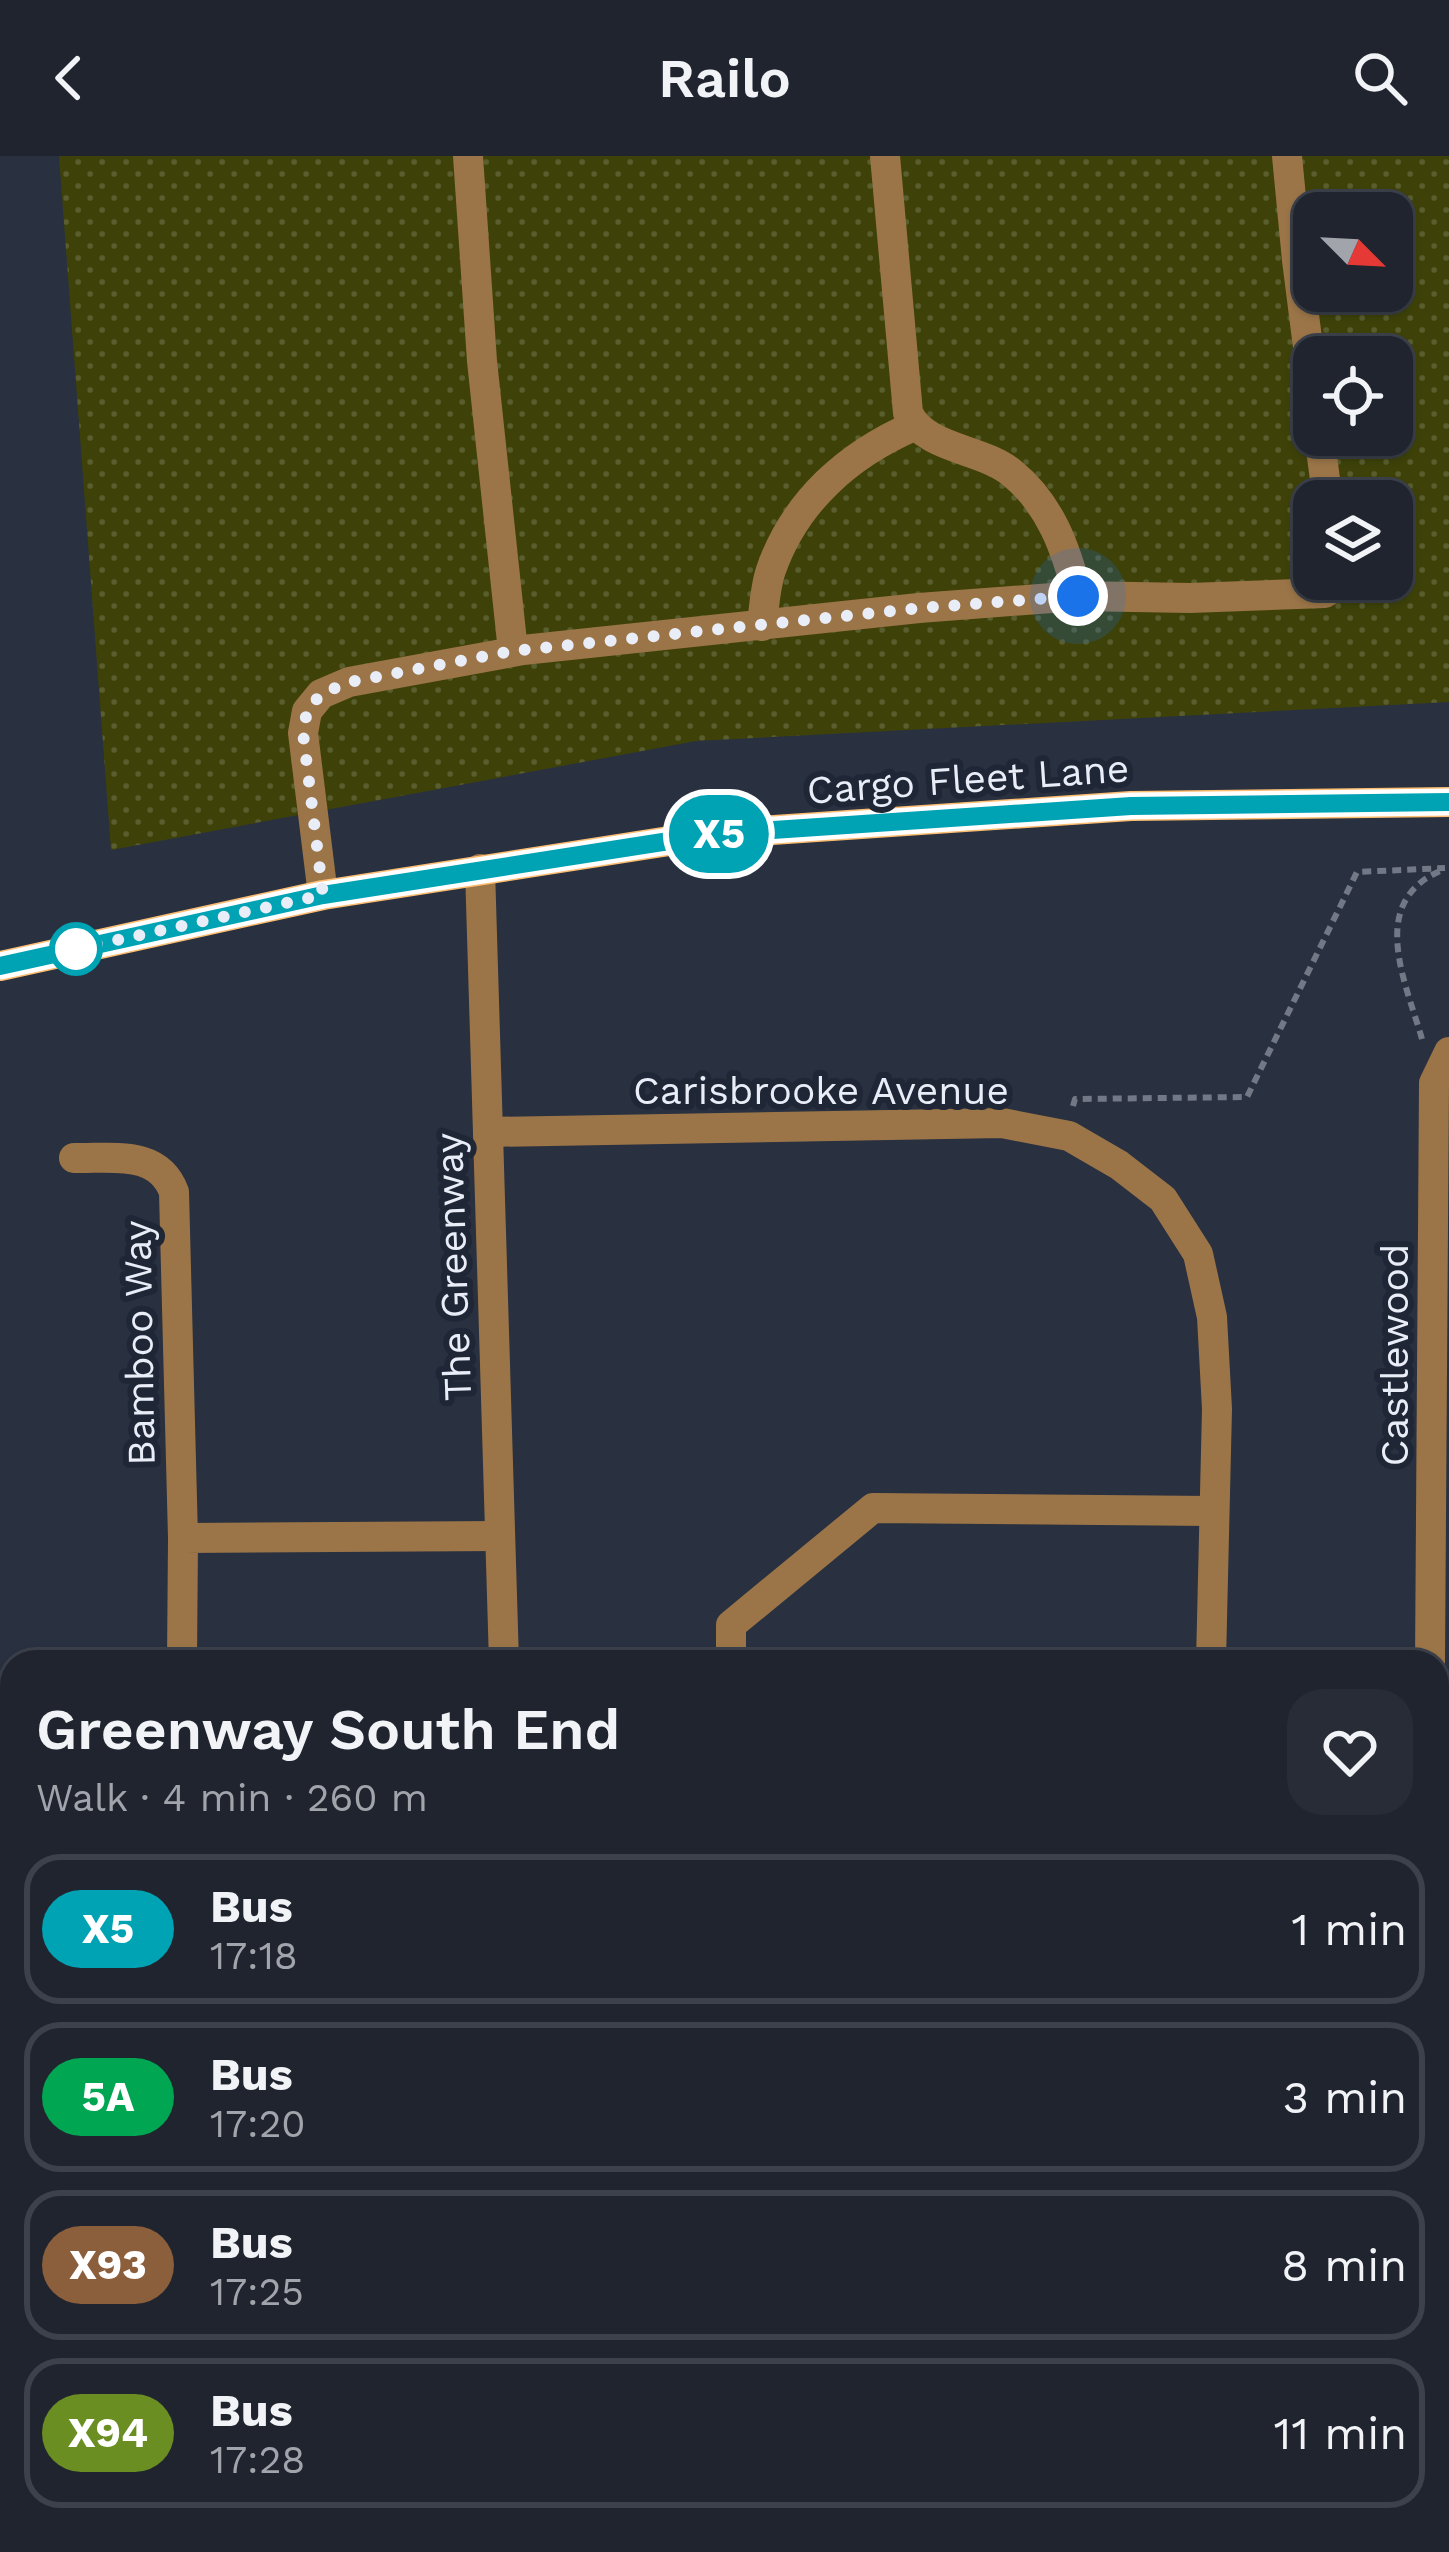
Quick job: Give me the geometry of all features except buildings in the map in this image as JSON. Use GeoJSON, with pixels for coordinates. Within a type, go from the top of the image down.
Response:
{"type":"FeatureCollection","features":[{"type":"Feature","properties":{"kind":"main road","name":"Cargo Fleet Lane"},"geometry":{"type":"LineString","coordinates":[[0,966],[323,895],[714,834],[1131,806],[1449,802]]}},
{"type":"Feature","properties":{"kind":"street"},"geometry":{"type":"LineString","coordinates":[[469,156],[482,361],[513,651]]}},
{"type":"Feature","properties":{"kind":"street"},"geometry":{"type":"LineString","coordinates":[[885,156],[908,412],[914,426],[1011,471],[1050,515],[1066,550],[1078,596]]}},
{"type":"Feature","properties":{"kind":"street"},"geometry":{"type":"LineString","coordinates":[[1287,156],[1307,336]]}},
{"type":"Feature","properties":{"kind":"street"},"geometry":{"type":"LineString","coordinates":[[761,626],[770,572],[793,524],[820,488],[865,450],[914,426]]}},
{"type":"Feature","properties":{"kind":"street"},"geometry":{"type":"LineString","coordinates":[[323,895],[303,733],[307,711],[321,694],[349,682],[513,651],[920,608],[1078,596],[1293,594]]}},
{"type":"Feature","properties":{"kind":"street","name":"The Greenway"},"geometry":{"type":"LineString","coordinates":[[480,869],[504,1650]]}},
{"type":"Feature","properties":{"kind":"street","name":"Castlewood"},"geometry":{"type":"LineString","coordinates":[[1430,1650],[1442,1301],[1434,1083],[1449,1052]]}},
{"type":"Feature","properties":{"kind":"street","name":"Carisbrooke Avenue"},"geometry":{"type":"LineString","coordinates":[[488,1132],[1002,1124],[1069,1136],[1119,1165],[1163,1199],[1198,1254],[1212,1317],[1216,1409],[1211,1650]]}},
{"type":"Feature","properties":{"kind":"street","name":"Bamboo Way"},"geometry":{"type":"LineString","coordinates":[[74,1157],[141,1160],[169,1177],[174,1192],[182,1650]]}},
{"type":"Feature","properties":{"kind":"street"},"geometry":{"type":"LineString","coordinates":[[731,1650],[731,1625],[873,1508],[1213,1510]]}},
{"type":"Feature","properties":{"kind":"street"},"geometry":{"type":"LineString","coordinates":[[183,1538],[500,1536]]}},
{"type":"Feature","properties":{"kind":"path"},"geometry":{"type":"LineString","coordinates":[[1434,1083],[1397,951],[1396,926],[1410,891],[1447,868]]}},
{"type":"Feature","properties":{"kind":"path"},"geometry":{"type":"LineString","coordinates":[[1069,1136],[1075,1099],[1247,1097],[1357,872],[1447,868]]}},
{"type":"Feature","properties":{"kind":"green space"},"geometry":{"type":"Polygon","coordinates":[[[59,156],[1449,156],[1449,702],[696,741],[111,850],[59,156]]]}},
{"type":"Feature","properties":{"kind":"bus line","name":"X5"},"geometry":{"type":"LineString","coordinates":[[0,966],[323,895],[714,834],[1131,806],[1449,802]]}},
{"type":"Feature","properties":{"kind":"route"},"geometry":{"type":"LineString","coordinates":[[76,949],[323,895],[303,733],[307,711],[321,694],[349,682],[523,650],[1078,596]]}}]}
